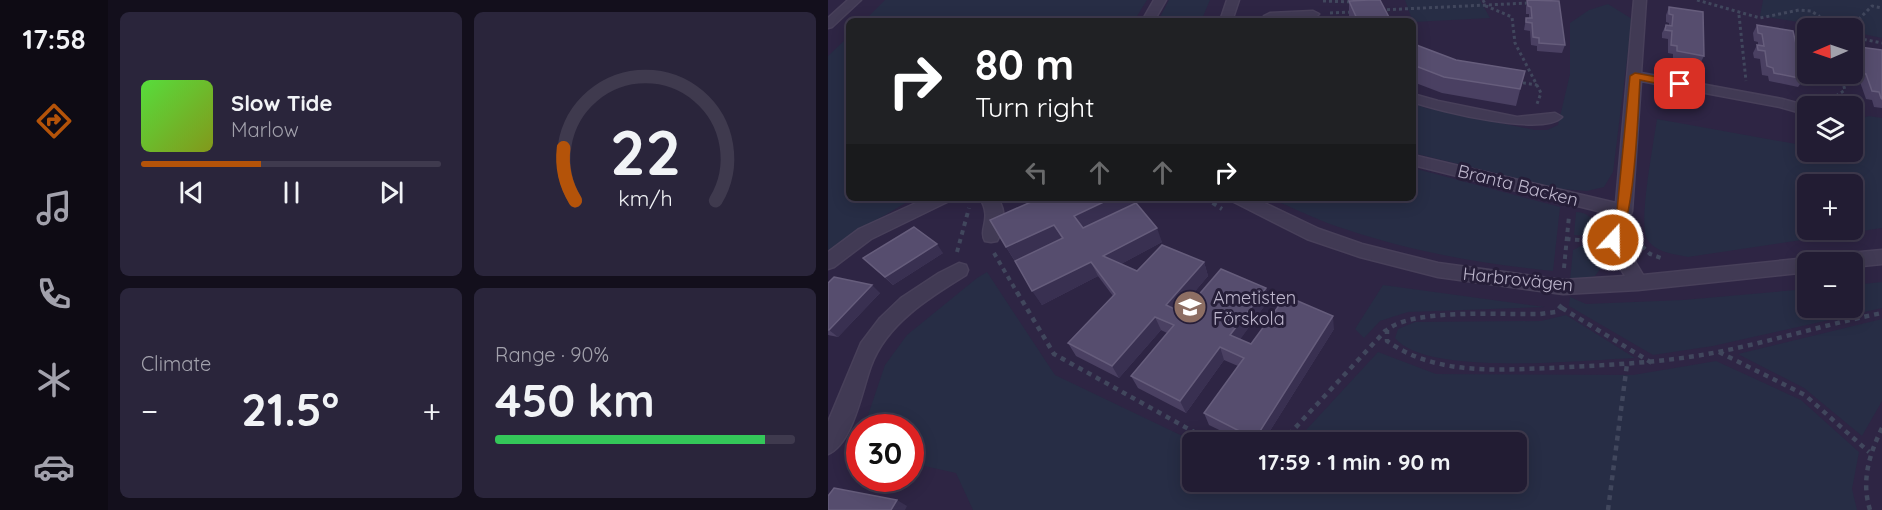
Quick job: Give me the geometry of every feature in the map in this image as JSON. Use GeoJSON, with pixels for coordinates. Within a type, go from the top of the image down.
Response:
{"type":"FeatureCollection","features":[{"type":"Feature","properties":{"kind":"street"},"geometry":{"type":"LineString","coordinates":[[828,24],[855,0]]}},
{"type":"Feature","properties":{"kind":"street"},"geometry":{"type":"LineString","coordinates":[[1151,18],[1160,0]]}},
{"type":"Feature","properties":{"kind":"street"},"geometry":{"type":"LineString","coordinates":[[1227,18],[1233,0]]}},
{"type":"Feature","properties":{"kind":"street"},"geometry":{"type":"LineString","coordinates":[[1275,0],[1270,18],[1314,18],[1311,0]]}},
{"type":"Feature","properties":{"kind":"street"},"geometry":{"type":"LineString","coordinates":[[1638,283],[1613,240],[1624,211],[1640,0]]}},
{"type":"Feature","properties":{"kind":"street"},"geometry":{"type":"LineString","coordinates":[[1635,76],[1797,108]]}},
{"type":"Feature","properties":{"kind":"street"},"geometry":{"type":"LineString","coordinates":[[1416,99],[1435,105],[1517,121],[1555,117]]}},
{"type":"Feature","properties":{"kind":"street","name":"Branta Backen"},"geometry":{"type":"LineString","coordinates":[[1416,161],[1624,211]]}},
{"type":"Feature","properties":{"kind":"street"},"geometry":{"type":"LineString","coordinates":[[828,262],[865,234],[935,201]]}},
{"type":"Feature","properties":{"kind":"street"},"geometry":{"type":"LineString","coordinates":[[991,236],[996,216],[992,201]]}},
{"type":"Feature","properties":{"kind":"street","name":"Harbrovägen"},"geometry":{"type":"LineString","coordinates":[[1246,201],[1313,234],[1360,250],[1438,270],[1563,287],[1638,283],[1797,266]]}},
{"type":"Feature","properties":{"kind":"street"},"geometry":{"type":"LineString","coordinates":[[1863,259],[1882,257]]}},
{"type":"Feature","properties":{"kind":"street"},"geometry":{"type":"LineString","coordinates":[[828,443],[844,415],[851,389],[867,350],[893,316],[918,294],[959,270]]}},
{"type":"Feature","properties":{"kind":"path"},"geometry":{"type":"LineString","coordinates":[[1311,0],[1357,2]]}},
{"type":"Feature","properties":{"kind":"path"},"geometry":{"type":"LineString","coordinates":[[1483,0],[1486,6],[1512,17],[1515,43],[1541,93],[1535,110],[1538,119]]}},
{"type":"Feature","properties":{"kind":"path"},"geometry":{"type":"LineString","coordinates":[[1697,0],[1739,15],[1762,18],[1802,9],[1813,12],[1821,18]]}},
{"type":"Feature","properties":{"kind":"path"},"geometry":{"type":"LineString","coordinates":[[1371,11],[1535,2]]}},
{"type":"Feature","properties":{"kind":"path"},"geometry":{"type":"LineString","coordinates":[[1380,3],[1386,15]]}},
{"type":"Feature","properties":{"kind":"path"},"geometry":{"type":"LineString","coordinates":[[1860,18],[1872,6],[1882,8]]}},
{"type":"Feature","properties":{"kind":"path"},"geometry":{"type":"LineString","coordinates":[[1314,18],[1359,11]]}},
{"type":"Feature","properties":{"kind":"path"},"geometry":{"type":"LineString","coordinates":[[1739,15],[1747,97]]}},
{"type":"Feature","properties":{"kind":"path"},"geometry":{"type":"LineString","coordinates":[[1863,39],[1882,43]]}},
{"type":"Feature","properties":{"kind":"path"},"geometry":{"type":"LineString","coordinates":[[1515,82],[1537,86]]}},
{"type":"Feature","properties":{"kind":"path"},"geometry":{"type":"LineString","coordinates":[[1836,96],[1845,90],[1843,84]]}},
{"type":"Feature","properties":{"kind":"path"},"geometry":{"type":"LineString","coordinates":[[1562,308],[1570,198]]}},
{"type":"Feature","properties":{"kind":"path"},"geometry":{"type":"LineString","coordinates":[[959,270],[956,256],[969,210],[969,201]]}},
{"type":"Feature","properties":{"kind":"path"},"geometry":{"type":"LineString","coordinates":[[991,236],[989,246],[1054,354],[1194,432]]}},
{"type":"Feature","properties":{"kind":"path"},"geometry":{"type":"LineString","coordinates":[[1566,239],[1613,240]]}},
{"type":"Feature","properties":{"kind":"path"},"geometry":{"type":"LineString","coordinates":[[1291,432],[1395,322],[1415,317],[1539,314],[1556,312],[1562,308]]}},
{"type":"Feature","properties":{"kind":"path"},"geometry":{"type":"LineString","coordinates":[[1562,308],[1652,363]]}},
{"type":"Feature","properties":{"kind":"path"},"geometry":{"type":"LineString","coordinates":[[1387,330],[1387,341],[1396,350],[1437,365],[1482,370],[1652,363],[1719,351],[1882,313]]}},
{"type":"Feature","properties":{"kind":"path"},"geometry":{"type":"LineString","coordinates":[[1719,351],[1806,395],[1869,452]]}},
{"type":"Feature","properties":{"kind":"path"},"geometry":{"type":"LineString","coordinates":[[1608,510],[1628,364]]}},
{"type":"Feature","properties":{"kind":"path"},"geometry":{"type":"LineString","coordinates":[[1870,510],[1864,495],[1869,452],[1882,428]]}},
{"type":"Feature","properties":{"kind":"shaded area"},"geometry":{"type":"Polygon","coordinates":[[[885,0],[1147,0],[1136,18],[867,18],[885,0]]]}},
{"type":"Feature","properties":{"kind":"shaded area"},"geometry":{"type":"Polygon","coordinates":[[[1169,0],[1210,0],[1202,18],[1160,18],[1169,0]]]}},
{"type":"Feature","properties":{"kind":"shaded area"},"geometry":{"type":"Polygon","coordinates":[[[1405,0],[1480,0],[1490,18],[1416,22],[1416,18],[1412,18],[1405,0]]]}},
{"type":"Feature","properties":{"kind":"shaded area"},"geometry":{"type":"Polygon","coordinates":[[[1763,0],[1882,0],[1882,38],[1863,34],[1863,18],[1797,18],[1797,22],[1760,16],[1763,0]]]}},
{"type":"Feature","properties":{"kind":"shaded area"},"geometry":{"type":"Polygon","coordinates":[[[1608,4],[1632,19],[1613,172],[1604,187],[1587,191],[1561,189],[1416,154],[1416,104],[1535,130],[1547,130],[1558,125],[1570,74],[1570,23],[1589,10],[1608,4]]]}},
{"type":"Feature","properties":{"kind":"shaded area"},"geometry":{"type":"Polygon","coordinates":[[[846,39],[846,201],[909,201],[853,234],[828,253],[828,56],[846,39]]]}},
{"type":"Feature","properties":{"kind":"shaded area"},"geometry":{"type":"Polygon","coordinates":[[[1869,116],[1882,118],[1882,228],[1863,231],[1863,174],[1797,174],[1797,240],[1802,240],[1688,257],[1660,250],[1647,239],[1644,217],[1657,119],[1797,144],[1797,162],[1863,162],[1863,118],[1869,116]]]}},
{"type":"Feature","properties":{"kind":"shaded area"},"geometry":{"type":"Polygon","coordinates":[[[1416,169],[1560,207],[1553,271],[1500,265],[1422,251],[1370,237],[1276,201],[1416,201],[1416,169]]]}},
{"type":"Feature","properties":{"kind":"shaded area"},"geometry":{"type":"Polygon","coordinates":[[[1576,212],[1585,214],[1593,220],[1603,237],[1574,235],[1576,212]]]}},
{"type":"Feature","properties":{"kind":"shaded area"},"geometry":{"type":"Polygon","coordinates":[[[1583,245],[1607,246],[1606,261],[1595,276],[1570,280],[1573,250],[1583,245]]]}},
{"type":"Feature","properties":{"kind":"shaded area"},"geometry":{"type":"Polygon","coordinates":[[[987,272],[1055,375],[1182,436],[1182,492],[1527,492],[1527,432],[1304,432],[1378,352],[1436,374],[1633,375],[1716,361],[1801,400],[1859,452],[1852,489],[1857,510],[973,510],[956,473],[924,466],[924,414],[868,414],[885,365],[907,335],[987,272]]]}},
{"type":"Feature","properties":{"kind":"shaded area"},"geometry":{"type":"Polygon","coordinates":[[[1882,282],[1882,308],[1863,312],[1863,284],[1882,282]]]}},
{"type":"Feature","properties":{"kind":"shaded area"},"geometry":{"type":"Polygon","coordinates":[[[1383,285],[1545,307],[1408,312],[1380,321],[1364,338],[1355,329],[1383,285]]]}},
{"type":"Feature","properties":{"kind":"shaded area"},"geometry":{"type":"Polygon","coordinates":[[[1797,290],[1797,318],[1838,318],[1713,346],[1653,355],[1569,306],[1570,297],[1586,304],[1683,300],[1797,290]]]}},
{"type":"Feature","properties":{"kind":"shaded area"},"geometry":{"type":"Polygon","coordinates":[[[1566,315],[1635,358],[1545,363],[1471,362],[1438,358],[1412,350],[1395,338],[1398,329],[1415,322],[1541,321],[1566,315]]]}},
{"type":"Feature","properties":{"kind":"shaded area"},"geometry":{"type":"Polygon","coordinates":[[[1882,319],[1882,401],[1862,436],[1804,388],[1738,354],[1882,319]]]}},
{"type":"Feature","properties":{"kind":"building"},"geometry":{"type":"Polygon","coordinates":[[[1380,0],[1389,18],[1357,18],[1349,1],[1380,0]]]}},
{"type":"Feature","properties":{"kind":"building"},"geometry":{"type":"Polygon","coordinates":[[[1527,0],[1559,1],[1565,45],[1539,43],[1539,38],[1533,37],[1532,23],[1526,22],[1526,18],[1532,18],[1531,7],[1528,6],[1527,0]]]}},
{"type":"Feature","properties":{"kind":"building"},"geometry":{"type":"Polygon","coordinates":[[[1669,7],[1703,12],[1704,56],[1677,51],[1677,46],[1671,45],[1672,31],[1665,30],[1666,25],[1672,26],[1673,15],[1669,14],[1669,7]]]}},
{"type":"Feature","properties":{"kind":"building"},"geometry":{"type":"Polygon","coordinates":[[[1757,25],[1793,31],[1797,48],[1797,78],[1774,73],[1773,68],[1767,66],[1765,51],[1758,50],[1757,45],[1764,46],[1762,34],[1758,33],[1757,25]]]}},
{"type":"Feature","properties":{"kind":"building"},"geometry":{"type":"Polygon","coordinates":[[[1416,44],[1456,60],[1525,71],[1520,89],[1444,77],[1416,66],[1416,44]]]}},
{"type":"Feature","properties":{"kind":"building"},"geometry":{"type":"Polygon","coordinates":[[[1863,47],[1882,50],[1882,99],[1879,92],[1872,91],[1866,74],[1863,74],[1863,47]]]}},
{"type":"Feature","properties":{"kind":"building"},"geometry":{"type":"Polygon","coordinates":[[[1033,201],[1106,201],[1074,216],[1083,228],[1136,203],[1157,228],[1103,256],[1137,271],[1162,245],[1204,262],[1166,305],[1183,313],[1221,269],[1266,288],[1230,335],[1251,344],[1286,296],[1333,316],[1259,432],[1241,432],[1204,413],[1244,358],[1220,347],[1180,401],[1131,376],[1174,325],[1155,317],[1112,366],[1068,343],[1115,294],[1091,262],[1032,291],[1015,261],[1063,238],[1054,225],[1006,247],[990,220],[1033,201]]]}},
{"type":"Feature","properties":{"kind":"building"},"geometry":{"type":"Polygon","coordinates":[[[914,227],[937,244],[885,277],[863,258],[914,227]]]}},
{"type":"Feature","properties":{"kind":"building"},"geometry":{"type":"Polygon","coordinates":[[[834,277],[872,285],[828,330],[828,283],[834,277]]]}},
{"type":"Feature","properties":{"kind":"building"},"geometry":{"type":"Polygon","coordinates":[[[834,488],[897,500],[891,510],[828,510],[828,496],[834,488]]]}},
{"type":"Feature","properties":{"kind":"place","name":"Ametisten Förskola"},"geometry":{"type":"Point","coordinates":[1190,307]}},
{"type":"Feature","properties":{"kind":"route"},"geometry":{"type":"LineString","coordinates":[[1613,240],[1624,211],[1635,76],[1680,84]]}}]}
